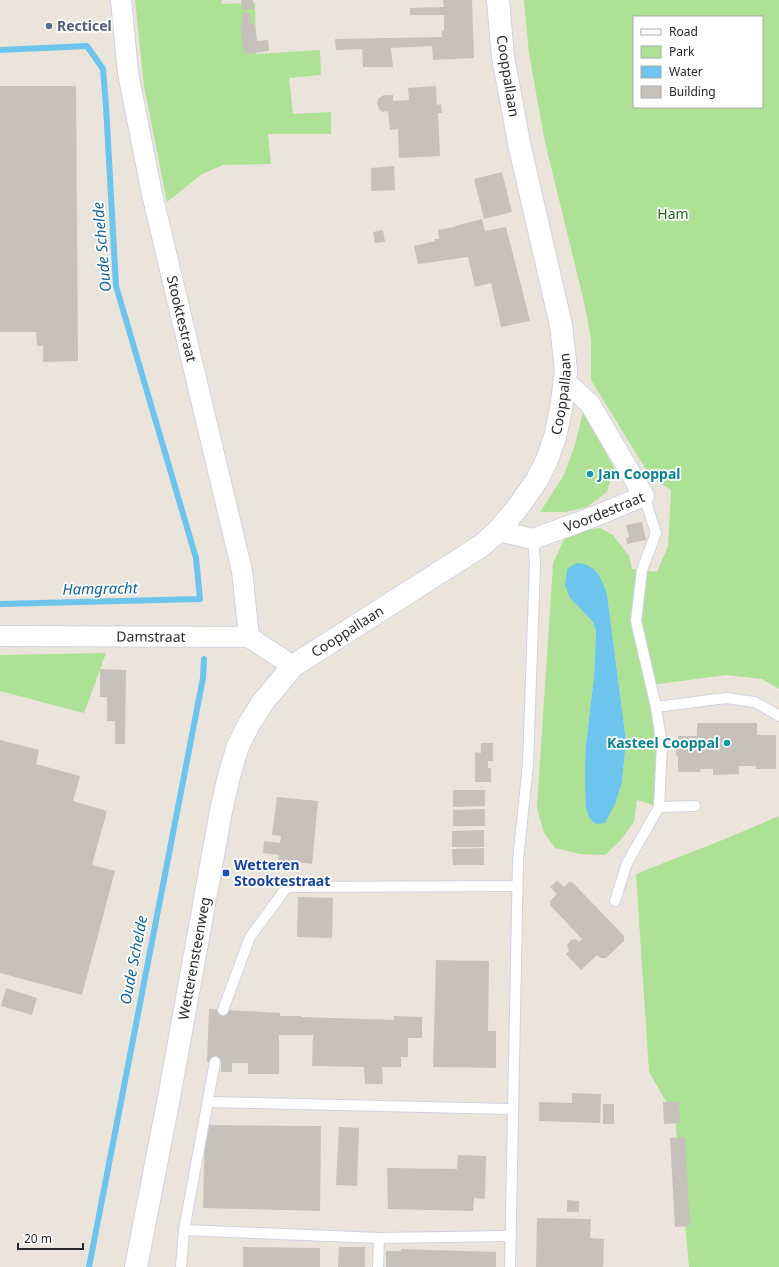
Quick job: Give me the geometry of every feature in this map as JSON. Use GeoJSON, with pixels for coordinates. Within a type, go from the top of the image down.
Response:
{"type":"FeatureCollection","features":[{"type":"Feature","properties":{"kind":"street","name":"Stooktestraat"},"geometry":{"type":"LineString","coordinates":[[121,0],[128,74],[151,186],[242,571],[249,637]]}},
{"type":"Feature","properties":{"kind":"street","name":"Cooppallaan"},"geometry":{"type":"LineString","coordinates":[[293,666],[481,546],[498,531],[522,501],[537,480],[548,460],[561,409],[566,371],[561,325],[520,148],[503,57],[498,0]]}},
{"type":"Feature","properties":{"kind":"street","name":"Voordestraat"},"geometry":{"type":"LineString","coordinates":[[533,539],[644,496],[590,404],[565,380]]}},
{"type":"Feature","properties":{"kind":"street"},"geometry":{"type":"LineString","coordinates":[[498,531],[533,539]]}},
{"type":"Feature","properties":{"kind":"street","name":"Damstraat"},"geometry":{"type":"LineString","coordinates":[[0,636],[249,637]]}},
{"type":"Feature","properties":{"kind":"street"},"geometry":{"type":"LineString","coordinates":[[249,637],[293,666]]}},
{"type":"Feature","properties":{"kind":"street","name":"Wetterensteenweg"},"geometry":{"type":"LineString","coordinates":[[136,1267],[170,1092],[221,811],[229,776],[238,746],[249,724],[263,702],[293,666]]}},
{"type":"Feature","properties":{"kind":"lane"},"geometry":{"type":"LineString","coordinates":[[615,901],[626,864],[659,807],[662,746],[656,707],[636,621],[642,570],[656,534],[644,496]]}},
{"type":"Feature","properties":{"kind":"lane"},"geometry":{"type":"LineString","coordinates":[[510,1267],[517,886],[518,860],[528,764],[535,563],[533,539]]}},
{"type":"Feature","properties":{"kind":"lane"},"geometry":{"type":"LineString","coordinates":[[656,707],[726,698],[755,702],[779,716]]}},
{"type":"Feature","properties":{"kind":"lane"},"geometry":{"type":"LineString","coordinates":[[659,807],[695,806]]}},
{"type":"Feature","properties":{"kind":"lane"},"geometry":{"type":"LineString","coordinates":[[223,1010],[250,937],[287,887],[517,886]]}},
{"type":"Feature","properties":{"kind":"lane"},"geometry":{"type":"LineString","coordinates":[[181,1267],[184,1230],[215,1062]]}},
{"type":"Feature","properties":{"kind":"lane"},"geometry":{"type":"LineString","coordinates":[[207,1102],[513,1109]]}},
{"type":"Feature","properties":{"kind":"lane"},"geometry":{"type":"LineString","coordinates":[[184,1230],[378,1238],[511,1236]]}},
{"type":"Feature","properties":{"kind":"lane"},"geometry":{"type":"LineString","coordinates":[[378,1238],[378,1267]]}},
{"type":"Feature","properties":{"kind":"green space"},"geometry":{"type":"Polygon","coordinates":[[[135,0],[221,0],[222,4],[255,3],[256,54],[320,50],[321,75],[289,78],[293,114],[331,112],[331,134],[268,134],[271,164],[223,165],[202,174],[167,202],[144,86],[135,0]]]}},
{"type":"Feature","properties":{"kind":"green space","name":"Ham"},"geometry":{"type":"Polygon","coordinates":[[[524,0],[779,0],[779,689],[762,679],[726,675],[651,685],[656,707],[659,807],[637,800],[634,822],[619,842],[605,855],[580,854],[555,848],[544,833],[537,808],[553,564],[563,541],[575,531],[600,528],[613,535],[629,556],[632,569],[657,572],[668,546],[671,490],[650,476],[591,380],[591,340],[585,306],[545,142],[529,54],[524,0]],[[607,594],[570,598],[593,622],[596,631],[594,676],[586,744],[586,808],[589,818],[622,782],[626,741],[607,594]]]}},
{"type":"Feature","properties":{"kind":"green space"},"geometry":{"type":"Polygon","coordinates":[[[583,411],[614,468],[607,492],[587,507],[565,512],[540,512],[564,475],[575,445],[583,411]]]}},
{"type":"Feature","properties":{"kind":"green space"},"geometry":{"type":"Polygon","coordinates":[[[106,653],[84,713],[0,691],[0,655],[106,653]]]}},
{"type":"Feature","properties":{"kind":"green space"},"geometry":{"type":"Polygon","coordinates":[[[779,816],[779,1267],[689,1267],[675,1117],[649,1072],[636,874],[779,816]]]}},
{"type":"Feature","properties":{"kind":"water"},"geometry":{"type":"Polygon","coordinates":[[[576,563],[588,566],[597,572],[603,582],[607,594],[626,741],[622,782],[615,804],[605,823],[596,824],[589,818],[586,808],[585,775],[586,744],[594,676],[596,631],[593,622],[570,598],[565,585],[567,569],[576,563]]]}},
{"type":"Feature","properties":{"kind":"building"},"geometry":{"type":"Polygon","coordinates":[[[241,0],[253,0],[254,9],[242,10],[241,0]]]}},
{"type":"Feature","properties":{"kind":"building"},"geometry":{"type":"Polygon","coordinates":[[[443,0],[472,0],[474,58],[433,60],[432,46],[391,48],[393,67],[363,67],[362,49],[336,50],[335,39],[442,37],[442,31],[444,31],[444,15],[410,15],[410,8],[444,7],[443,0]]]}},
{"type":"Feature","properties":{"kind":"building"},"geometry":{"type":"Polygon","coordinates":[[[242,13],[250,13],[252,24],[255,24],[257,41],[268,40],[269,51],[244,54],[240,25],[243,25],[242,13]]]}},
{"type":"Feature","properties":{"kind":"building"},"geometry":{"type":"Polygon","coordinates":[[[0,86],[76,86],[78,361],[43,362],[43,346],[37,346],[36,332],[0,332],[0,86]]]}},
{"type":"Feature","properties":{"kind":"building"},"geometry":{"type":"Polygon","coordinates":[[[436,86],[437,105],[441,104],[442,113],[438,113],[440,156],[399,158],[398,129],[390,130],[388,111],[383,112],[379,109],[377,103],[379,98],[384,95],[393,95],[393,101],[409,100],[408,88],[436,86]]]}},
{"type":"Feature","properties":{"kind":"building"},"geometry":{"type":"Polygon","coordinates":[[[394,166],[395,190],[371,191],[371,168],[394,166]]]}},
{"type":"Feature","properties":{"kind":"building"},"geometry":{"type":"Polygon","coordinates":[[[502,172],[512,212],[484,219],[474,179],[502,172]]]}},
{"type":"Feature","properties":{"kind":"building"},"geometry":{"type":"Polygon","coordinates":[[[482,219],[485,231],[506,227],[530,321],[501,327],[491,283],[475,287],[468,257],[418,264],[414,246],[439,239],[438,230],[455,227],[482,219]]]}},
{"type":"Feature","properties":{"kind":"building"},"geometry":{"type":"Polygon","coordinates":[[[383,230],[385,242],[375,243],[373,232],[383,230]]]}},
{"type":"Feature","properties":{"kind":"building"},"geometry":{"type":"Polygon","coordinates":[[[642,522],[646,540],[627,544],[626,538],[629,537],[626,525],[642,522]]]}},
{"type":"Feature","properties":{"kind":"building"},"geometry":{"type":"Polygon","coordinates":[[[100,669],[126,670],[125,744],[115,744],[115,721],[107,721],[107,697],[100,697],[100,669]]]}},
{"type":"Feature","properties":{"kind":"building","name":"Kasteel Cooppal"},"geometry":{"type":"Polygon","coordinates":[[[697,723],[757,723],[757,735],[776,735],[776,769],[756,769],[756,766],[739,766],[739,774],[713,775],[713,769],[700,769],[701,772],[678,772],[678,756],[676,756],[676,749],[678,749],[678,736],[697,736],[697,723]]]}},
{"type":"Feature","properties":{"kind":"building"},"geometry":{"type":"Polygon","coordinates":[[[0,740],[39,750],[36,764],[80,776],[73,801],[107,811],[92,865],[115,871],[82,995],[0,973],[0,740]]]}},
{"type":"Feature","properties":{"kind":"building"},"geometry":{"type":"Polygon","coordinates":[[[481,743],[493,743],[493,761],[488,761],[488,768],[491,768],[491,782],[475,782],[475,752],[481,753],[481,743]]]}},
{"type":"Feature","properties":{"kind":"building"},"geometry":{"type":"Polygon","coordinates":[[[453,790],[485,790],[485,806],[453,807],[453,790]]]}},
{"type":"Feature","properties":{"kind":"building"},"geometry":{"type":"Polygon","coordinates":[[[277,797],[318,801],[312,864],[278,860],[279,855],[263,853],[264,841],[280,843],[281,836],[272,835],[277,797]]]}},
{"type":"Feature","properties":{"kind":"building"},"geometry":{"type":"Polygon","coordinates":[[[485,809],[485,826],[453,826],[453,810],[485,809]]]}},
{"type":"Feature","properties":{"kind":"building"},"geometry":{"type":"Polygon","coordinates":[[[484,830],[484,847],[452,847],[452,831],[484,830]]]}},
{"type":"Feature","properties":{"kind":"building"},"geometry":{"type":"Polygon","coordinates":[[[484,848],[484,865],[453,865],[452,849],[484,848]]]}},
{"type":"Feature","properties":{"kind":"building"},"geometry":{"type":"Polygon","coordinates":[[[557,881],[564,887],[569,882],[573,883],[624,936],[624,941],[606,958],[601,958],[597,955],[581,970],[566,954],[569,951],[567,945],[571,940],[576,939],[579,942],[582,939],[550,905],[550,901],[557,894],[550,887],[557,881]]]}},
{"type":"Feature","properties":{"kind":"building"},"geometry":{"type":"Polygon","coordinates":[[[298,897],[333,898],[332,938],[297,937],[298,897]]]}},
{"type":"Feature","properties":{"kind":"building"},"geometry":{"type":"Polygon","coordinates":[[[436,960],[489,961],[488,1031],[496,1031],[496,1068],[433,1067],[436,960]]]}},
{"type":"Feature","properties":{"kind":"building"},"geometry":{"type":"Polygon","coordinates":[[[6,988],[37,998],[32,1015],[1,1006],[6,988]]]}},
{"type":"Feature","properties":{"kind":"building"},"geometry":{"type":"Polygon","coordinates":[[[209,1009],[280,1013],[280,1016],[301,1017],[394,1020],[394,1016],[422,1017],[422,1038],[408,1038],[408,1057],[401,1057],[401,1067],[382,1067],[383,1084],[365,1084],[364,1067],[312,1066],[313,1035],[279,1035],[279,1074],[248,1074],[248,1063],[232,1063],[232,1072],[221,1072],[221,1063],[207,1062],[209,1009]]]}},
{"type":"Feature","properties":{"kind":"building"},"geometry":{"type":"Polygon","coordinates":[[[572,1093],[601,1094],[600,1123],[539,1121],[539,1102],[572,1103],[572,1093]]]}},
{"type":"Feature","properties":{"kind":"building"},"geometry":{"type":"Polygon","coordinates":[[[663,1102],[679,1102],[680,1123],[664,1124],[663,1102]]]}},
{"type":"Feature","properties":{"kind":"building"},"geometry":{"type":"Polygon","coordinates":[[[603,1104],[614,1104],[614,1124],[603,1124],[603,1104]]]}},
{"type":"Feature","properties":{"kind":"building"},"geometry":{"type":"Polygon","coordinates":[[[205,1125],[321,1126],[320,1211],[203,1208],[205,1125]]]}},
{"type":"Feature","properties":{"kind":"building"},"geometry":{"type":"Polygon","coordinates":[[[339,1127],[359,1128],[357,1186],[336,1185],[339,1127]]]}},
{"type":"Feature","properties":{"kind":"building"},"geometry":{"type":"Polygon","coordinates":[[[685,1137],[690,1226],[675,1227],[670,1138],[685,1137]]]}},
{"type":"Feature","properties":{"kind":"building"},"geometry":{"type":"Polygon","coordinates":[[[458,1155],[486,1156],[485,1199],[474,1198],[473,1211],[388,1209],[387,1168],[457,1169],[458,1155]]]}},
{"type":"Feature","properties":{"kind":"building"},"geometry":{"type":"Polygon","coordinates":[[[567,1200],[579,1201],[579,1212],[567,1212],[567,1200]]]}},
{"type":"Feature","properties":{"kind":"building"},"geometry":{"type":"Polygon","coordinates":[[[537,1218],[591,1219],[590,1238],[604,1239],[603,1267],[536,1267],[537,1218]]]}},
{"type":"Feature","properties":{"kind":"building"},"geometry":{"type":"Polygon","coordinates":[[[243,1247],[320,1248],[320,1267],[243,1267],[243,1247]]]}},
{"type":"Feature","properties":{"kind":"building"},"geometry":{"type":"Polygon","coordinates":[[[339,1247],[365,1247],[365,1267],[338,1267],[339,1247]]]}},
{"type":"Feature","properties":{"kind":"building"},"geometry":{"type":"Polygon","coordinates":[[[401,1249],[496,1252],[496,1267],[386,1267],[386,1251],[401,1251],[401,1249]]]}},
{"type":"Feature","properties":{"kind":"waterway","name":"Oude Schelde"},"geometry":{"type":"LineString","coordinates":[[0,50],[87,46],[103,69],[116,286],[196,558],[200,599],[0,604]]}},
{"type":"Feature","properties":{"kind":"waterway","name":"Oude Schelde"},"geometry":{"type":"LineString","coordinates":[[89,1267],[203,678],[204,659]]}},
{"type":"Feature","properties":{"kind":"place","name":"Recticel"},"geometry":{"type":"Point","coordinates":[49,26]}},
{"type":"Feature","properties":{"kind":"place","name":"Jan Cooppal"},"geometry":{"type":"Point","coordinates":[590,474]}},
{"type":"Feature","properties":{"kind":"place","name":"Kasteel Cooppal"},"geometry":{"type":"Point","coordinates":[727,743]}},
{"type":"Feature","properties":{"kind":"place","name":"Wetteren Stooktestraat"},"geometry":{"type":"Point","coordinates":[226,873]}},
{"type":"Feature","properties":{"kind":"water label","name":"Hamgracht"},"geometry":{"type":"Point","coordinates":[100,589]}}]}
